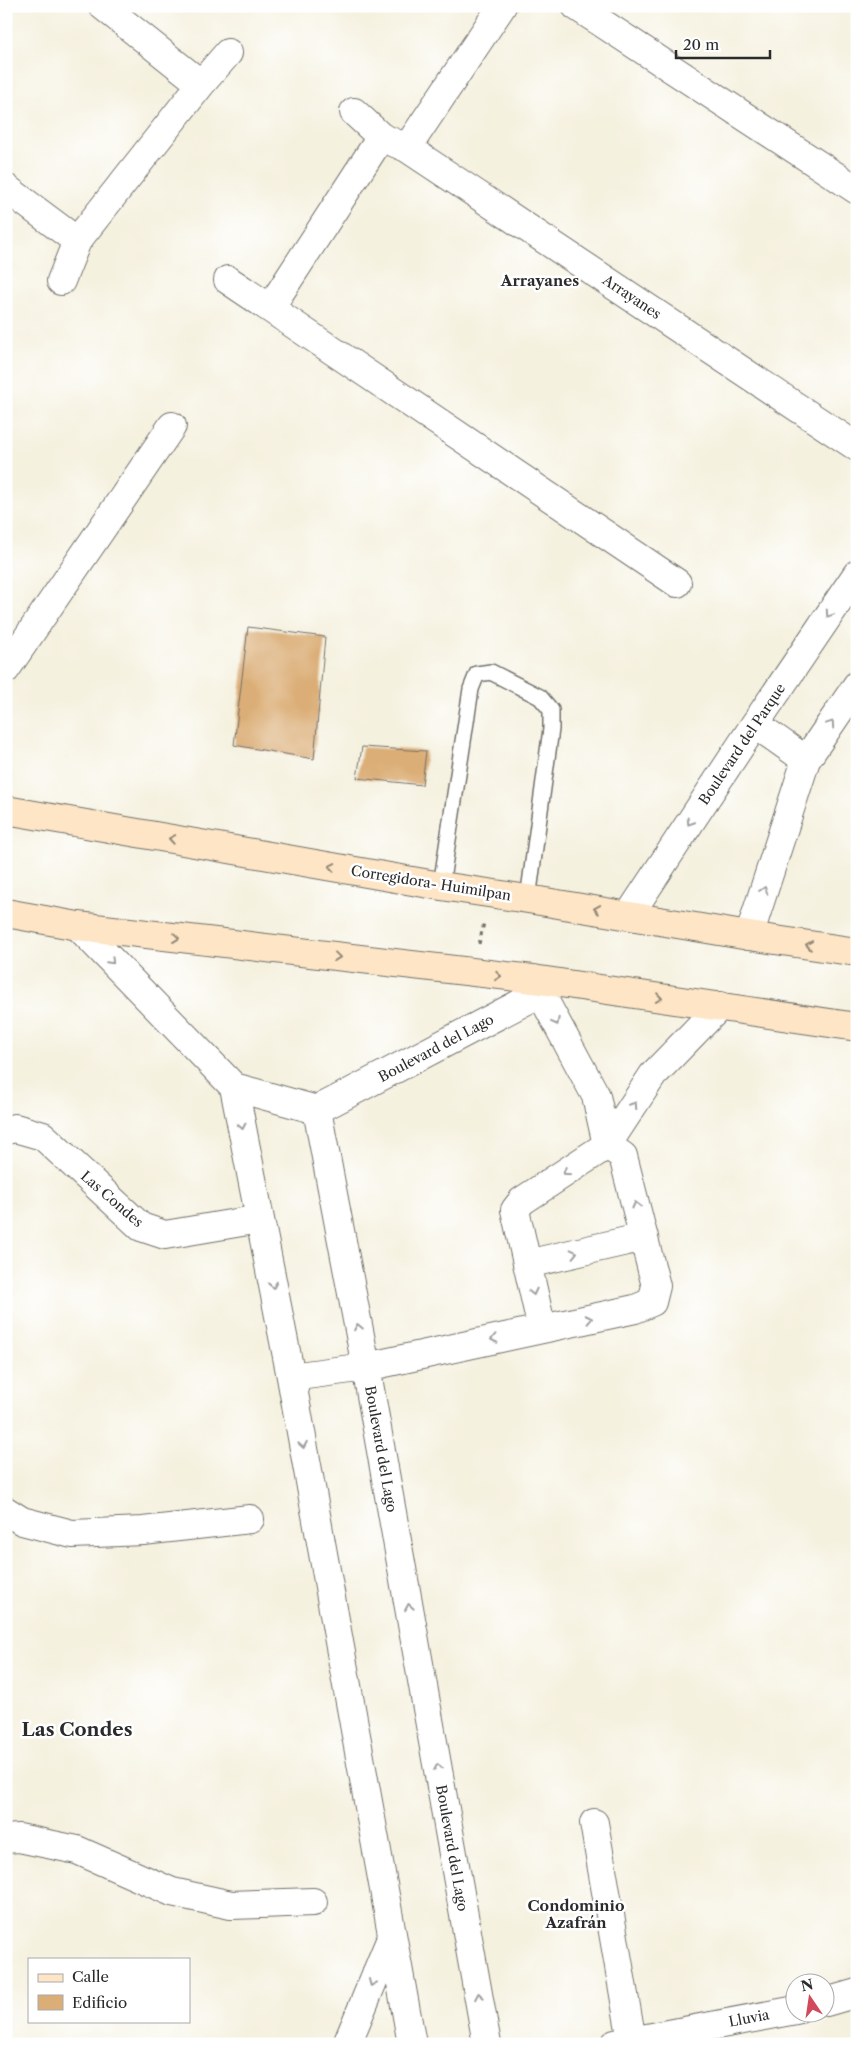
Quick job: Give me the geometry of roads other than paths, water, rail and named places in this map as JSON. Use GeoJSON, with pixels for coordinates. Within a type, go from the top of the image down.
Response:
{"type":"FeatureCollection","features":[{"type":"Feature","properties":{"kind":"main road","name":"Corregidora- Huimilpan"},"geometry":{"type":"LineString","coordinates":[[6,810],[442,886],[857,952]]}},
{"type":"Feature","properties":{"kind":"main road"},"geometry":{"type":"LineString","coordinates":[[6,913],[78,926],[473,974],[533,979],[857,1027]]}},
{"type":"Feature","properties":{"kind":"street"},"geometry":{"type":"LineString","coordinates":[[103,6],[201,84]]}},
{"type":"Feature","properties":{"kind":"street"},"geometry":{"type":"LineString","coordinates":[[407,148],[502,6]]}},
{"type":"Feature","properties":{"kind":"street"},"geometry":{"type":"LineString","coordinates":[[576,6],[857,190]]}},
{"type":"Feature","properties":{"kind":"street"},"geometry":{"type":"LineString","coordinates":[[61,282],[76,241],[201,84],[228,53]]}},
{"type":"Feature","properties":{"kind":"street","name":"Arrayanes"},"geometry":{"type":"LineString","coordinates":[[354,112],[382,137],[407,148],[857,447]]}},
{"type":"Feature","properties":{"kind":"street"},"geometry":{"type":"LineString","coordinates":[[270,308],[382,137]]}},
{"type":"Feature","properties":{"kind":"street"},"geometry":{"type":"LineString","coordinates":[[6,188],[76,241]]}},
{"type":"Feature","properties":{"kind":"street"},"geometry":{"type":"LineString","coordinates":[[228,280],[677,583]]}},
{"type":"Feature","properties":{"kind":"street"},"geometry":{"type":"LineString","coordinates":[[6,669],[172,426]]}},
{"type":"Feature","properties":{"kind":"street","name":"Boulevard del Parque"},"geometry":{"type":"LineString","coordinates":[[629,915],[754,724],[857,574]]}},
{"type":"Feature","properties":{"kind":"street"},"geometry":{"type":"LineString","coordinates":[[750,936],[806,760],[857,685]]}},
{"type":"Feature","properties":{"kind":"street"},"geometry":{"type":"LineString","coordinates":[[754,724],[806,760]]}},
{"type":"Feature","properties":{"kind":"street"},"geometry":{"type":"LineString","coordinates":[[78,926],[234,1088],[317,1110]]}},
{"type":"Feature","properties":{"kind":"street"},"geometry":{"type":"LineString","coordinates":[[291,1377],[366,1367],[635,1309],[652,1302],[656,1286],[623,1156],[607,1145],[596,1096],[533,979]]}},
{"type":"Feature","properties":{"kind":"street","name":"Boulevard del Lago"},"geometry":{"type":"LineString","coordinates":[[487,2044],[366,1367],[317,1110],[527,1000],[533,979]]}},
{"type":"Feature","properties":{"kind":"street"},"geometry":{"type":"LineString","coordinates":[[542,1329],[515,1210],[522,1201],[607,1145],[653,1074],[720,1006]]}},
{"type":"Feature","properties":{"kind":"street"},"geometry":{"type":"LineString","coordinates":[[234,1088],[291,1377],[391,1938],[412,2044]]}},
{"type":"Feature","properties":{"kind":"street","name":"Las Condes"},"geometry":{"type":"LineString","coordinates":[[6,1130],[15,1128],[43,1136],[141,1227],[149,1230],[165,1235],[260,1219]]}},
{"type":"Feature","properties":{"kind":"street"},"geometry":{"type":"LineString","coordinates":[[526,1264],[644,1236]]}},
{"type":"Feature","properties":{"kind":"street"},"geometry":{"type":"LineString","coordinates":[[6,1511],[22,1521],[72,1534],[143,1531],[250,1519]]}},
{"type":"Feature","properties":{"kind":"street"},"geometry":{"type":"LineString","coordinates":[[594,1823],[623,2042]]}},
{"type":"Feature","properties":{"kind":"street"},"geometry":{"type":"LineString","coordinates":[[6,1839],[19,1838],[77,1850],[172,1892],[231,1905],[313,1902]]}},
{"type":"Feature","properties":{"kind":"street"},"geometry":{"type":"LineString","coordinates":[[347,2044],[391,1938]]}},
{"type":"Feature","properties":{"kind":"street"},"geometry":{"type":"LineString","coordinates":[[836,1999],[857,1993]]}},
{"type":"Feature","properties":{"kind":"street","name":"Lluvia"},"geometry":{"type":"LineString","coordinates":[[623,2042],[786,2012]]}},
{"type":"Feature","properties":{"kind":"lane"},"geometry":{"type":"LineString","coordinates":[[442,886],[472,689],[476,674],[491,672],[540,697],[551,710],[551,729],[528,899]]}},
{"type":"Feature","properties":{"kind":"district","name":"Arrayanes"},"geometry":{"type":"Point","coordinates":[540,280]}},
{"type":"Feature","properties":{"kind":"district","name":"Las Condes"},"geometry":{"type":"Point","coordinates":[77,1729]}},
{"type":"Feature","properties":{"kind":"district","name":"Condominio Azafrán"},"geometry":{"type":"Point","coordinates":[576,1914]}}]}
